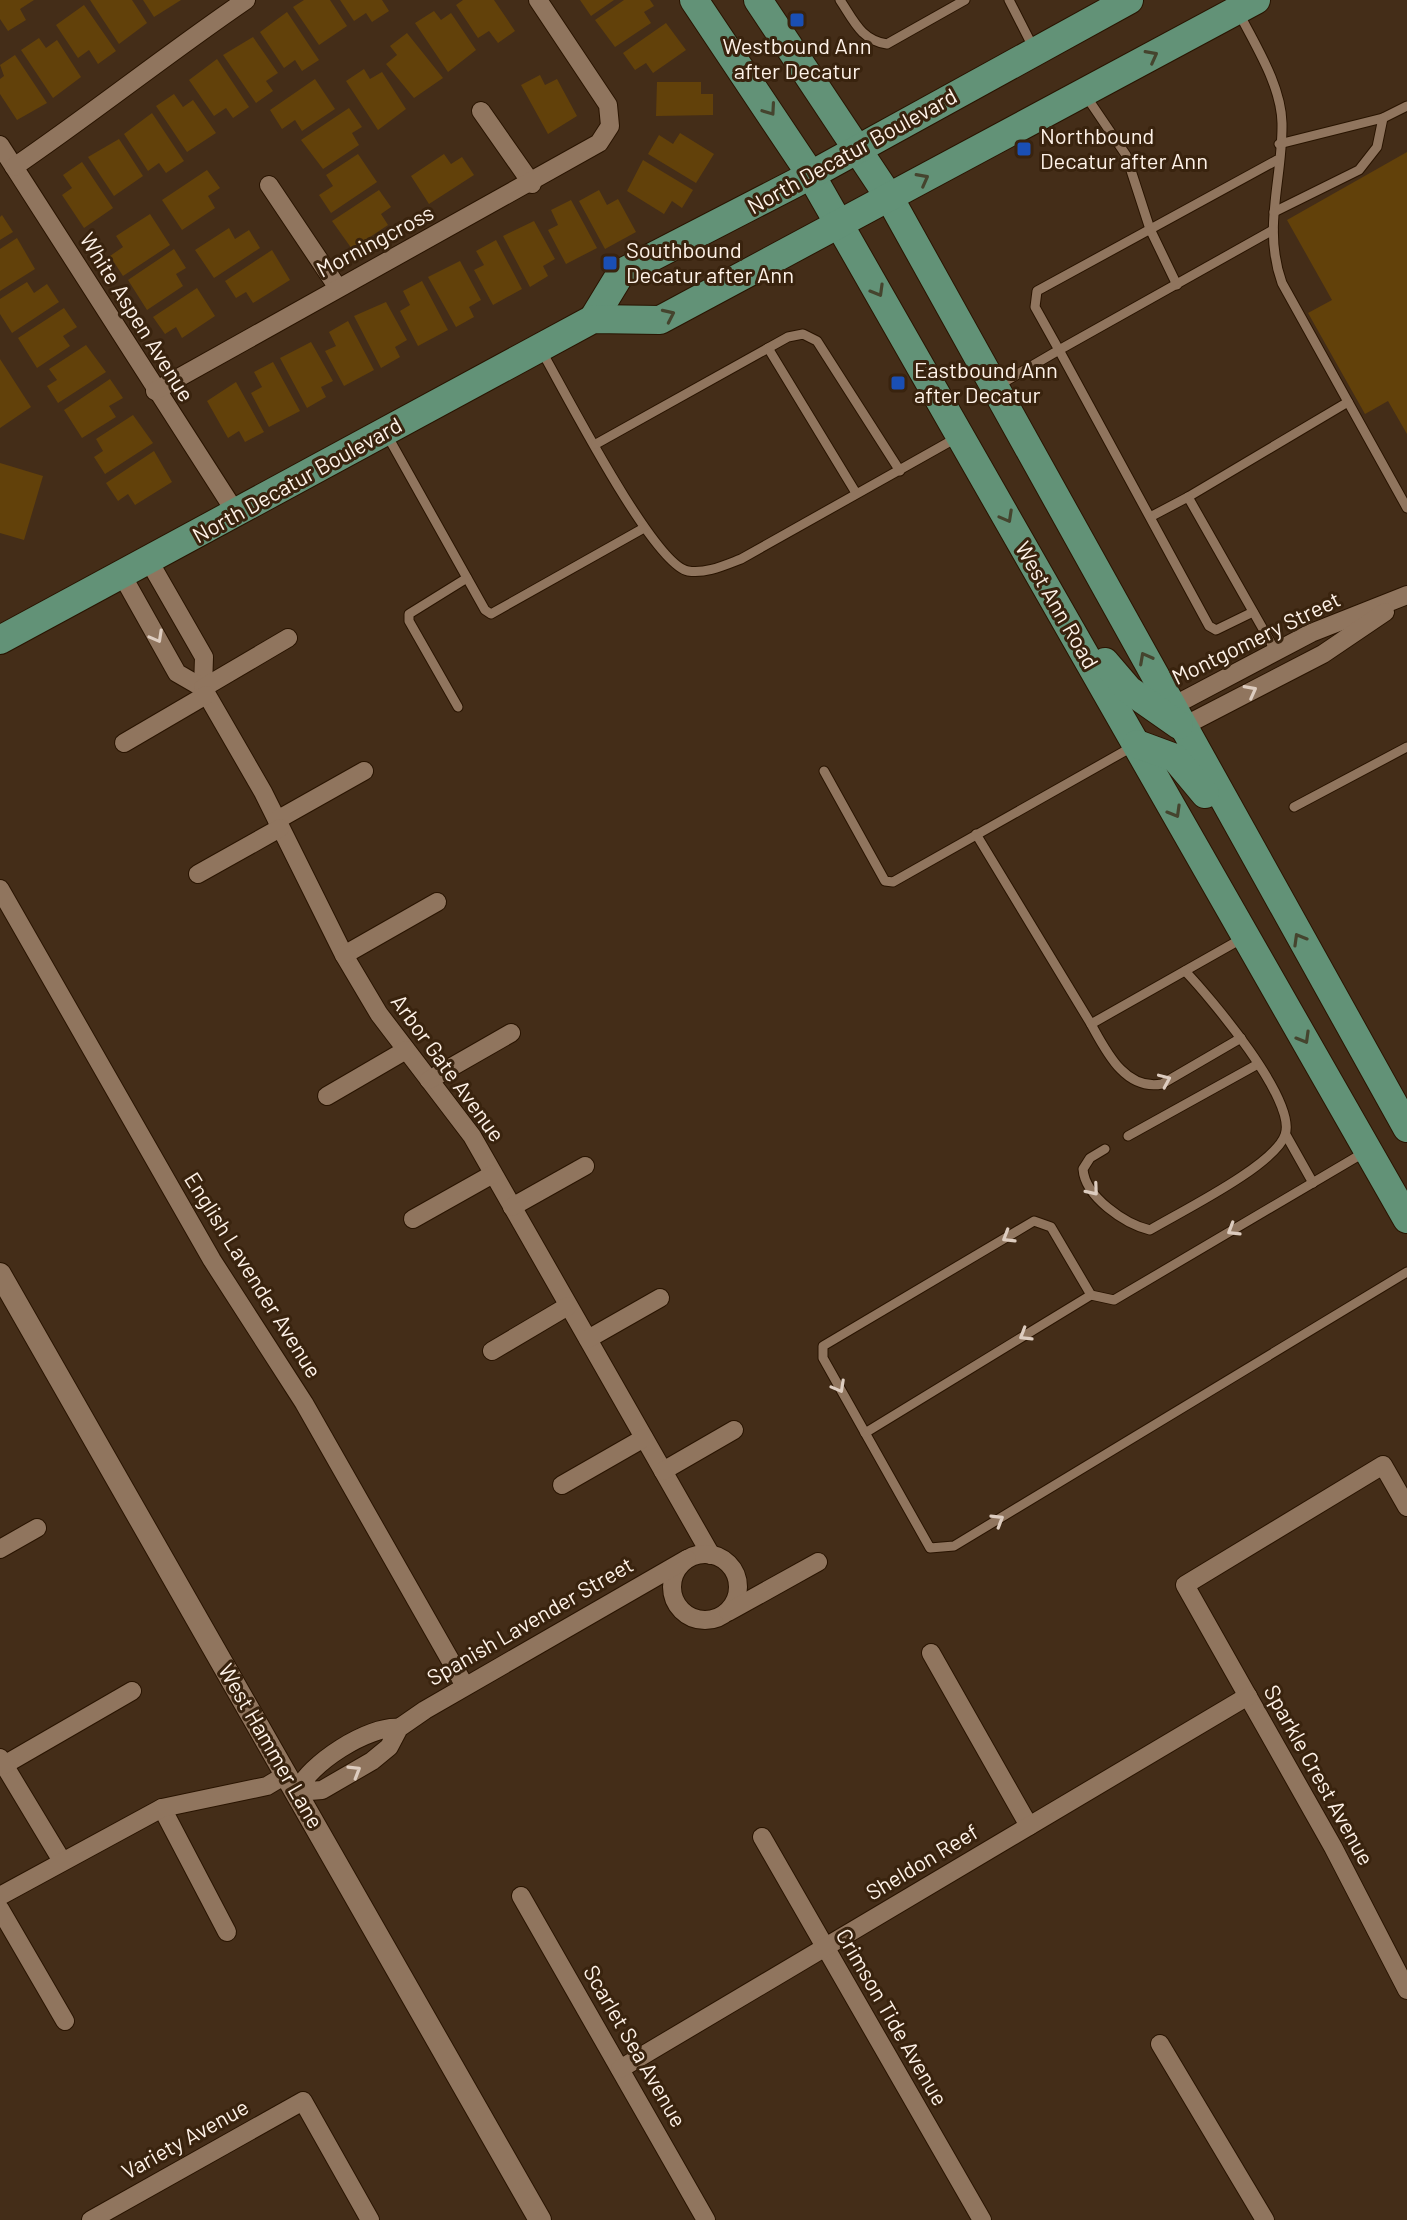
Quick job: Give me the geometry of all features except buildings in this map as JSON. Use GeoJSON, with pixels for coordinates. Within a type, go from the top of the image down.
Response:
{"type":"FeatureCollection","features":[{"type":"Feature","properties":{"kind":"main road","name":"West Ann Road"},"geometry":{"type":"LineString","coordinates":[[694,0],[811,175],[1407,1219]]}},
{"type":"Feature","properties":{"kind":"main road"},"geometry":{"type":"LineString","coordinates":[[758,0],[860,149],[889,197],[1244,841],[1407,1128]]}},
{"type":"Feature","properties":{"kind":"main road","name":"North Decatur Boulevard"},"geometry":{"type":"LineString","coordinates":[[593,319],[621,273],[860,149],[1035,49],[1129,0]]}},
{"type":"Feature","properties":{"kind":"main road","name":"North Decatur Boulevard"},"geometry":{"type":"LineString","coordinates":[[0,640],[593,319],[660,320],[1084,93],[1243,3]]}},
{"type":"Feature","properties":{"kind":"main road"},"geometry":{"type":"LineString","coordinates":[[1055,603],[1129,690],[1177,717]]}},
{"type":"Feature","properties":{"kind":"main road"},"geometry":{"type":"LineString","coordinates":[[1137,744],[1175,758],[1244,841]]}},
{"type":"Feature","properties":{"kind":"street"},"geometry":{"type":"LineString","coordinates":[[14,167],[116,97],[159,59],[246,0]]}},
{"type":"Feature","properties":{"kind":"street","name":"Morningcross"},"geometry":{"type":"LineString","coordinates":[[155,391],[591,150],[610,126],[603,96],[538,0]]}},
{"type":"Feature","properties":{"kind":"street"},"geometry":{"type":"LineString","coordinates":[[481,111],[532,184]]}},
{"type":"Feature","properties":{"kind":"street","name":"White Aspen Avenue"},"geometry":{"type":"LineString","coordinates":[[0,145],[236,513]]}},
{"type":"Feature","properties":{"kind":"street"},"geometry":{"type":"LineString","coordinates":[[269,185],[338,288]]}},
{"type":"Feature","properties":{"kind":"street","name":"Arbor Gate Avenue"},"geometry":{"type":"LineString","coordinates":[[149,561],[204,657],[205,691],[278,824],[344,955],[379,1014],[472,1136],[711,1555]]}},
{"type":"Feature","properties":{"kind":"street","name":"Arbor Gate Avenue"},"geometry":{"type":"LineString","coordinates":[[122,575],[177,673],[205,691]]}},
{"type":"Feature","properties":{"kind":"street","name":"Montgomery Street"},"geometry":{"type":"LineString","coordinates":[[1177,717],[1323,654],[1407,596]]}},
{"type":"Feature","properties":{"kind":"street","name":"Montgomery Street"},"geometry":{"type":"LineString","coordinates":[[1177,717],[1276,652],[1311,633],[1407,596]]}},
{"type":"Feature","properties":{"kind":"street"},"geometry":{"type":"LineString","coordinates":[[124,743],[288,638]]}},
{"type":"Feature","properties":{"kind":"street"},"geometry":{"type":"LineString","coordinates":[[198,874],[364,771]]}},
{"type":"Feature","properties":{"kind":"street","name":"English Lavender Avenue"},"geometry":{"type":"LineString","coordinates":[[0,889],[212,1260],[304,1403],[465,1686]]}},
{"type":"Feature","properties":{"kind":"street"},"geometry":{"type":"LineString","coordinates":[[344,955],[437,902]]}},
{"type":"Feature","properties":{"kind":"street"},"geometry":{"type":"LineString","coordinates":[[429,1080],[511,1033]]}},
{"type":"Feature","properties":{"kind":"street"},"geometry":{"type":"LineString","coordinates":[[327,1096],[406,1050]]}},
{"type":"Feature","properties":{"kind":"street"},"geometry":{"type":"LineString","coordinates":[[512,1207],[585,1166]]}},
{"type":"Feature","properties":{"kind":"street"},"geometry":{"type":"LineString","coordinates":[[413,1219],[493,1174]]}},
{"type":"Feature","properties":{"kind":"street","name":"West Hammer Lane"},"geometry":{"type":"LineString","coordinates":[[0,1274],[540,2220]]}},
{"type":"Feature","properties":{"kind":"street"},"geometry":{"type":"LineString","coordinates":[[588,1339],[660,1298]]}},
{"type":"Feature","properties":{"kind":"street"},"geometry":{"type":"LineString","coordinates":[[492,1351],[568,1306]]}},
{"type":"Feature","properties":{"kind":"street"},"geometry":{"type":"LineString","coordinates":[[663,1471],[734,1430]]}},
{"type":"Feature","properties":{"kind":"street"},"geometry":{"type":"LineString","coordinates":[[562,1485],[644,1438]]}},
{"type":"Feature","properties":{"kind":"street","name":"Sparkle Crest Avenue"},"geometry":{"type":"LineString","coordinates":[[1407,1507],[1383,1465],[1185,1585],[1333,1847],[1407,1990]]}},
{"type":"Feature","properties":{"kind":"street"},"geometry":{"type":"LineString","coordinates":[[0,1549],[37,1528]]}},
{"type":"Feature","properties":{"kind":"street"},"geometry":{"type":"LineString","coordinates":[[722,1615],[736,1598],[736,1575],[721,1558],[711,1555],[687,1559],[674,1576],[674,1599],[680,1608],[700,1619],[722,1615],[818,1562]]}},
{"type":"Feature","properties":{"kind":"street","name":"Spanish Lavender Street"},"geometry":{"type":"LineString","coordinates":[[292,1783],[376,1730],[399,1728],[465,1686],[687,1559]]}},
{"type":"Feature","properties":{"kind":"street"},"geometry":{"type":"LineString","coordinates":[[931,1653],[1029,1826]]}},
{"type":"Feature","properties":{"kind":"street"},"geometry":{"type":"LineString","coordinates":[[62,1861],[2,1761],[132,1691]]}},
{"type":"Feature","properties":{"kind":"street","name":"Sheldon Reef"},"geometry":{"type":"LineString","coordinates":[[620,2069],[1248,1696]]}},
{"type":"Feature","properties":{"kind":"street"},"geometry":{"type":"LineString","coordinates":[[0,1896],[162,1808],[292,1783]]}},
{"type":"Feature","properties":{"kind":"street"},"geometry":{"type":"LineString","coordinates":[[162,1808],[227,1932]]}},
{"type":"Feature","properties":{"kind":"street","name":"Crimson Tide Avenue"},"geometry":{"type":"LineString","coordinates":[[762,1837],[982,2220]]}},
{"type":"Feature","properties":{"kind":"street","name":"Scarlet Sea Avenue"},"geometry":{"type":"LineString","coordinates":[[521,1896],[706,2220]]}},
{"type":"Feature","properties":{"kind":"street"},"geometry":{"type":"LineString","coordinates":[[0,1909],[65,2021]]}},
{"type":"Feature","properties":{"kind":"street"},"geometry":{"type":"LineString","coordinates":[[1160,2044],[1265,2220]]}},
{"type":"Feature","properties":{"kind":"street","name":"Variety Avenue"},"geometry":{"type":"LineString","coordinates":[[91,2220],[303,2101],[370,2220]]}},
{"type":"Feature","properties":{"kind":"lane"},"geometry":{"type":"LineString","coordinates":[[840,0],[861,33],[873,42],[887,44],[965,0]]}},
{"type":"Feature","properties":{"kind":"lane"},"geometry":{"type":"LineString","coordinates":[[1009,0],[1035,49]]}},
{"type":"Feature","properties":{"kind":"lane"},"geometry":{"type":"LineString","coordinates":[[1243,3],[1272,79],[1282,122],[1272,256],[1282,283],[1407,508]]}},
{"type":"Feature","properties":{"kind":"lane"},"geometry":{"type":"LineString","coordinates":[[1084,93],[1126,155],[1150,229],[1177,285]]}},
{"type":"Feature","properties":{"kind":"lane"},"geometry":{"type":"LineString","coordinates":[[1279,144],[1383,118],[1407,106]]}},
{"type":"Feature","properties":{"kind":"lane"},"geometry":{"type":"LineString","coordinates":[[1274,212],[1359,170],[1377,147],[1383,118]]}},
{"type":"Feature","properties":{"kind":"lane"},"geometry":{"type":"LineString","coordinates":[[1253,612],[1216,630],[1209,626],[1152,524],[1152,516],[1035,307],[1037,291],[1277,160]]}},
{"type":"Feature","properties":{"kind":"lane"},"geometry":{"type":"LineString","coordinates":[[996,387],[1273,230]]}},
{"type":"Feature","properties":{"kind":"lane"},"geometry":{"type":"LineString","coordinates":[[596,444],[788,337],[803,334],[817,341],[900,471]]}},
{"type":"Feature","properties":{"kind":"lane"},"geometry":{"type":"LineString","coordinates":[[540,348],[644,528],[665,558],[687,571],[712,569],[741,559],[961,435]]}},
{"type":"Feature","properties":{"kind":"lane"},"geometry":{"type":"LineString","coordinates":[[768,348],[856,493]]}},
{"type":"Feature","properties":{"kind":"lane"},"geometry":{"type":"LineString","coordinates":[[1152,516],[1348,402]]}},
{"type":"Feature","properties":{"kind":"lane"},"geometry":{"type":"LineString","coordinates":[[385,432],[485,610],[498,614],[644,528]]}},
{"type":"Feature","properties":{"kind":"lane"},"geometry":{"type":"LineString","coordinates":[[1188,497],[1276,652]]}},
{"type":"Feature","properties":{"kind":"lane"},"geometry":{"type":"LineString","coordinates":[[458,707],[409,621],[409,614],[417,606],[467,578]]}},
{"type":"Feature","properties":{"kind":"lane"},"geometry":{"type":"LineString","coordinates":[[824,771],[885,881],[893,882],[1137,744]]}},
{"type":"Feature","properties":{"kind":"lane"},"geometry":{"type":"LineString","coordinates":[[1294,807],[1407,747]]}},
{"type":"Feature","properties":{"kind":"lane"},"geometry":{"type":"LineString","coordinates":[[976,834],[1110,1059],[1133,1080],[1149,1087],[1162,1084],[1241,1038]]}},
{"type":"Feature","properties":{"kind":"lane"},"geometry":{"type":"LineString","coordinates":[[1091,1024],[1246,936]]}},
{"type":"Feature","properties":{"kind":"lane"},"geometry":{"type":"LineString","coordinates":[[1105,1149],[1090,1158],[1083,1169],[1083,1178],[1097,1196],[1134,1226],[1150,1230],[1240,1177],[1275,1150],[1286,1135],[1287,1121],[1258,1064],[1218,1005],[1185,971]]}},
{"type":"Feature","properties":{"kind":"lane"},"geometry":{"type":"LineString","coordinates":[[1128,1136],[1258,1064]]}},
{"type":"Feature","properties":{"kind":"lane"},"geometry":{"type":"LineString","coordinates":[[1286,1135],[1313,1183]]}},
{"type":"Feature","properties":{"kind":"lane"},"geometry":{"type":"LineString","coordinates":[[865,1433],[1091,1295],[1114,1300],[1368,1150]]}},
{"type":"Feature","properties":{"kind":"lane"},"geometry":{"type":"LineString","coordinates":[[1091,1295],[1051,1227],[1034,1221],[823,1346],[823,1358],[930,1548],[954,1546],[1407,1272]]}},
{"type":"Feature","properties":{"kind":"place","name":"Westbound Ann after Decatur"},"geometry":{"type":"Point","coordinates":[797,20]}},
{"type":"Feature","properties":{"kind":"place","name":"Northbound Decatur after Ann"},"geometry":{"type":"Point","coordinates":[1024,149]}},
{"type":"Feature","properties":{"kind":"place","name":"Southbound Decatur after Ann"},"geometry":{"type":"Point","coordinates":[610,263]}},
{"type":"Feature","properties":{"kind":"place","name":"Eastbound Ann after Decatur"},"geometry":{"type":"Point","coordinates":[898,383]}}]}
